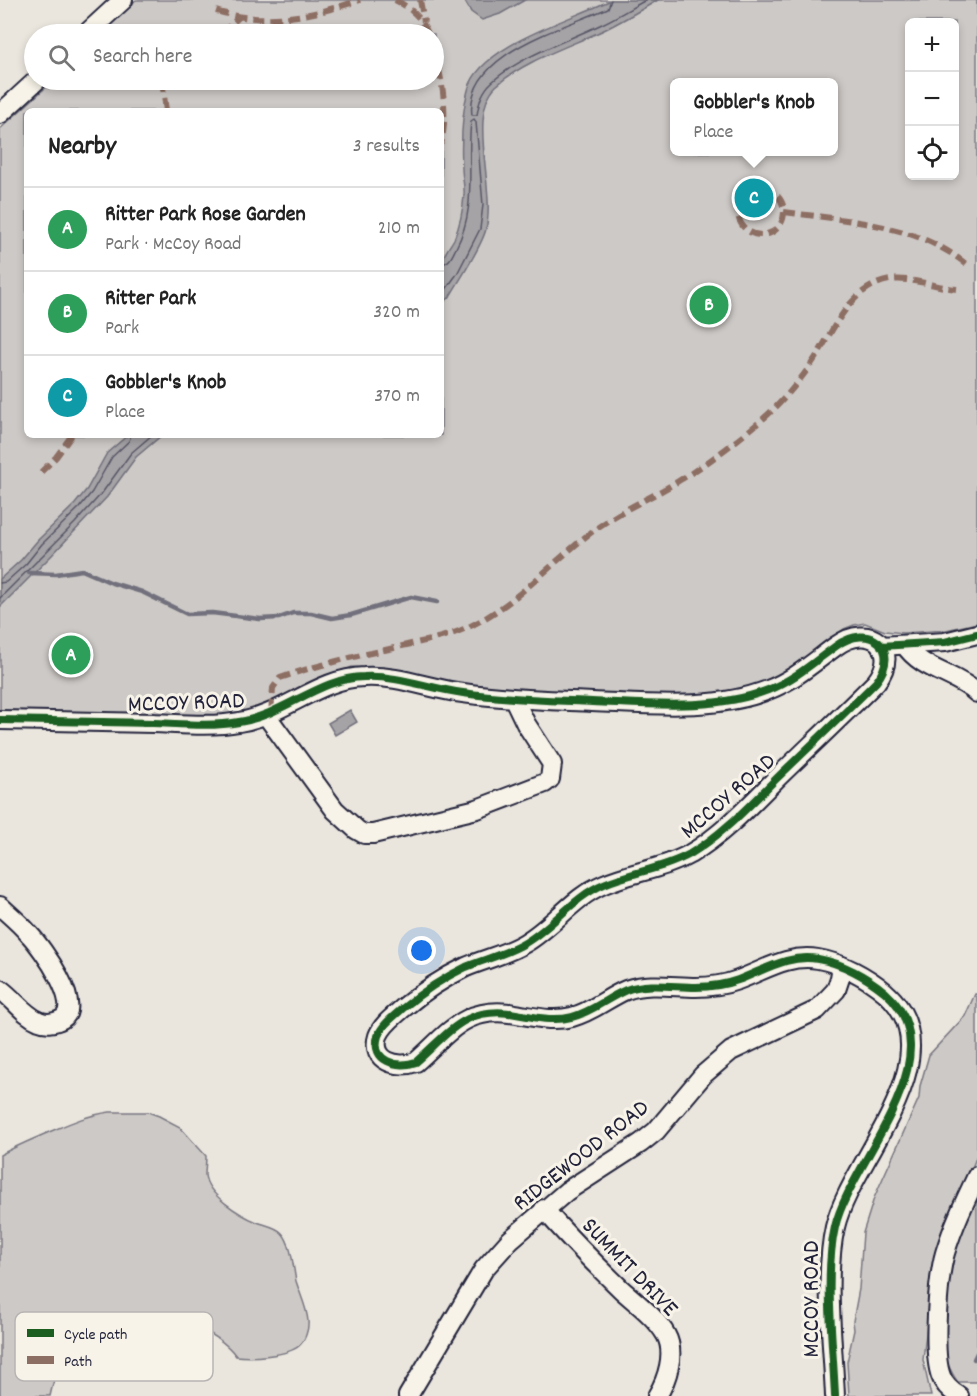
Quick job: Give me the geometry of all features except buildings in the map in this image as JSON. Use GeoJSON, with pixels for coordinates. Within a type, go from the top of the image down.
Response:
{"type":"FeatureCollection","features":[{"type":"Feature","properties":{"kind":"street"},"geometry":{"type":"LineString","coordinates":[[97,24],[123,0]]}},
{"type":"Feature","properties":{"kind":"street"},"geometry":{"type":"LineString","coordinates":[[0,114],[26,90]]}},
{"type":"Feature","properties":{"kind":"street"},"geometry":{"type":"LineString","coordinates":[[881,646],[952,641],[977,634]]}},
{"type":"Feature","properties":{"kind":"street","name":"MCCOY ROAD"},"geometry":{"type":"LineString","coordinates":[[0,720],[203,724],[242,722],[266,715],[337,681],[363,676],[396,679],[455,692],[514,699],[648,704],[723,701],[757,694],[780,684],[851,637],[866,635],[877,641],[886,662],[876,682],[716,836],[675,862],[610,882],[591,891],[573,903],[525,944],[464,968],[440,982],[405,1007],[383,1027],[378,1036],[378,1048],[385,1060],[391,1064],[408,1065],[416,1062],[466,1019],[487,1011],[550,1020],[561,1019],[585,1012],[616,995],[639,986],[721,985],[790,959],[819,959],[842,966],[871,981],[896,1003],[906,1024],[909,1045],[906,1070],[895,1106],[848,1192],[835,1226],[831,1268],[835,1396]]}},
{"type":"Feature","properties":{"kind":"street"},"geometry":{"type":"LineString","coordinates":[[905,645],[916,658],[961,681],[977,693]]}},
{"type":"Feature","properties":{"kind":"street"},"geometry":{"type":"LineString","coordinates":[[266,715],[335,810],[357,831],[373,834],[477,809],[545,783],[550,778],[552,764],[526,724],[514,699]]}},
{"type":"Feature","properties":{"kind":"street"},"geometry":{"type":"LineString","coordinates":[[0,906],[30,934],[44,953],[67,992],[68,1012],[64,1018],[56,1021],[40,1022],[0,989]]}},
{"type":"Feature","properties":{"kind":"street","name":"RIDGEWOOD ROAD"},"geometry":{"type":"LineString","coordinates":[[408,1396],[484,1269],[510,1240],[544,1209],[589,1175],[623,1155],[656,1131],[703,1075],[731,1051],[817,1010],[836,990],[842,966]]}},
{"type":"Feature","properties":{"kind":"street"},"geometry":{"type":"LineString","coordinates":[[959,1396],[945,1383],[938,1366],[939,1286],[941,1268],[950,1238],[977,1176]]}},
{"type":"Feature","properties":{"kind":"street","name":"SUMMIT DRIVE"},"geometry":{"type":"LineString","coordinates":[[544,1209],[666,1335],[669,1345],[669,1364],[657,1396]]}},
{"type":"Feature","properties":{"kind":"shaded area"},"geometry":{"type":"Polygon","coordinates":[[[136,0],[977,0],[977,623],[946,630],[903,633],[885,631],[865,623],[854,625],[844,629],[795,666],[776,677],[756,686],[713,696],[614,696],[465,687],[389,670],[352,667],[247,712],[217,718],[0,714],[0,129],[43,90],[444,90],[444,24],[111,23],[136,0]]]}},
{"type":"Feature","properties":{"kind":"shaded area"},"geometry":{"type":"Polygon","coordinates":[[[977,994],[977,1155],[933,1271],[928,1294],[923,1360],[931,1396],[849,1396],[847,1362],[854,1330],[853,1321],[859,1289],[863,1233],[874,1198],[919,1098],[929,1055],[965,1016],[977,994]]]}},
{"type":"Feature","properties":{"kind":"shaded area"},"geometry":{"type":"Polygon","coordinates":[[[110,1112],[148,1112],[180,1127],[206,1156],[207,1182],[218,1197],[242,1215],[282,1233],[290,1249],[308,1324],[306,1335],[299,1346],[278,1354],[236,1356],[213,1335],[213,1312],[15,1312],[15,1381],[53,1381],[50,1396],[0,1396],[0,1155],[93,1115],[110,1112]]]}},
{"type":"Feature","properties":{"kind":"shaded area"},"geometry":{"type":"Polygon","coordinates":[[[977,1197],[977,1382],[958,1382],[950,1370],[945,1354],[943,1317],[946,1278],[956,1242],[977,1197]]]}},
{"type":"Feature","properties":{"kind":"water"},"geometry":{"type":"Polygon","coordinates":[[[464,0],[525,0],[500,14],[482,20],[471,12],[464,0]]]}},
{"type":"Feature","properties":{"kind":"water"},"geometry":{"type":"Polygon","coordinates":[[[611,0],[658,0],[606,29],[520,69],[496,86],[488,99],[484,115],[484,153],[488,194],[486,229],[464,273],[449,298],[444,302],[444,255],[456,234],[463,206],[463,118],[468,90],[476,74],[490,60],[529,35],[611,0]]]}},
{"type":"Feature","properties":{"kind":"water"},"geometry":{"type":"Polygon","coordinates":[[[124,438],[158,438],[136,457],[107,497],[0,607],[0,579],[75,504],[87,489],[107,453],[124,438]]]}},
{"type":"Feature","properties":{"kind":"water"},"geometry":{"type":"Polygon","coordinates":[[[350,710],[357,722],[335,735],[328,723],[350,710]]]}},
{"type":"Feature","properties":{"kind":"waterway"},"geometry":{"type":"LineString","coordinates":[[29,573],[56,574],[82,570],[112,583],[142,592],[187,614],[212,613],[260,619],[279,618],[293,613],[311,613],[332,618],[351,615],[411,597],[437,602]]}},
{"type":"Feature","properties":{"kind":"waterway"},"geometry":{"type":"LineString","coordinates":[[974,1359],[977,1353]]}},
{"type":"Feature","properties":{"kind":"marked path"},"geometry":{"type":"LineString","coordinates":[[216,11],[252,18],[288,17],[324,11],[360,0]]}},
{"type":"Feature","properties":{"kind":"marked path"},"geometry":{"type":"LineString","coordinates":[[395,0],[406,6],[423,24]]}},
{"type":"Feature","properties":{"kind":"marked path"},"geometry":{"type":"LineString","coordinates":[[420,0],[424,22]]}},
{"type":"Feature","properties":{"kind":"marked path"},"geometry":{"type":"LineString","coordinates":[[232,24],[239,17]]}},
{"type":"Feature","properties":{"kind":"marked path"},"geometry":{"type":"LineString","coordinates":[[163,90],[166,108]]}},
{"type":"Feature","properties":{"kind":"marked path"},"geometry":{"type":"LineString","coordinates":[[442,90],[443,108]]}},
{"type":"Feature","properties":{"kind":"marked path"},"geometry":{"type":"LineString","coordinates":[[761,189],[770,190],[778,195],[783,203],[784,212],[783,221],[778,229],[770,234],[761,235],[752,234],[744,229],[739,221],[738,212],[739,203],[744,195],[752,190],[761,189]]}},
{"type":"Feature","properties":{"kind":"marked path"},"geometry":{"type":"LineString","coordinates":[[784,212],[880,226],[903,232],[946,250],[966,264]]}},
{"type":"Feature","properties":{"kind":"marked path"},"geometry":{"type":"LineString","coordinates":[[271,713],[273,688],[280,678],[337,661],[447,635],[483,620],[517,596],[597,528],[710,461],[757,424],[786,396],[812,363],[852,301],[875,284],[898,279],[957,289]]}},
{"type":"Feature","properties":{"kind":"marked path"},"geometry":{"type":"LineString","coordinates":[[41,472],[70,438]]}},
{"type":"Feature","properties":{"kind":"cycle path"},"geometry":{"type":"LineString","coordinates":[[881,646],[945,642],[977,634]]}},
{"type":"Feature","properties":{"kind":"cycle path"},"geometry":{"type":"LineString","coordinates":[[0,720],[228,724],[271,712],[332,683],[364,677],[389,678],[451,691],[511,698],[658,705],[704,704],[747,697],[777,686],[849,639],[860,636],[879,642],[886,659],[876,682],[745,810],[713,838],[680,859],[604,884],[583,896],[525,943],[466,967],[441,981],[388,1021],[378,1036],[377,1045],[378,1052],[387,1061],[409,1064],[416,1062],[460,1023],[484,1013],[499,1012],[544,1018],[565,1018],[586,1012],[626,990],[652,986],[717,985],[797,959],[818,959],[836,964],[854,971],[878,986],[904,1018],[910,1046],[905,1077],[893,1109],[844,1201],[835,1227],[830,1267],[835,1396]]}},
{"type":"Feature","properties":{"kind":"place","name":"Gobbler's Knob"},"geometry":{"type":"Point","coordinates":[754,198]}},
{"type":"Feature","properties":{"kind":"place","name":"Ritter Park"},"geometry":{"type":"Point","coordinates":[709,305]}},
{"type":"Feature","properties":{"kind":"place","name":"Ritter Park Rose Garden"},"geometry":{"type":"Point","coordinates":[71,655]}}]}
